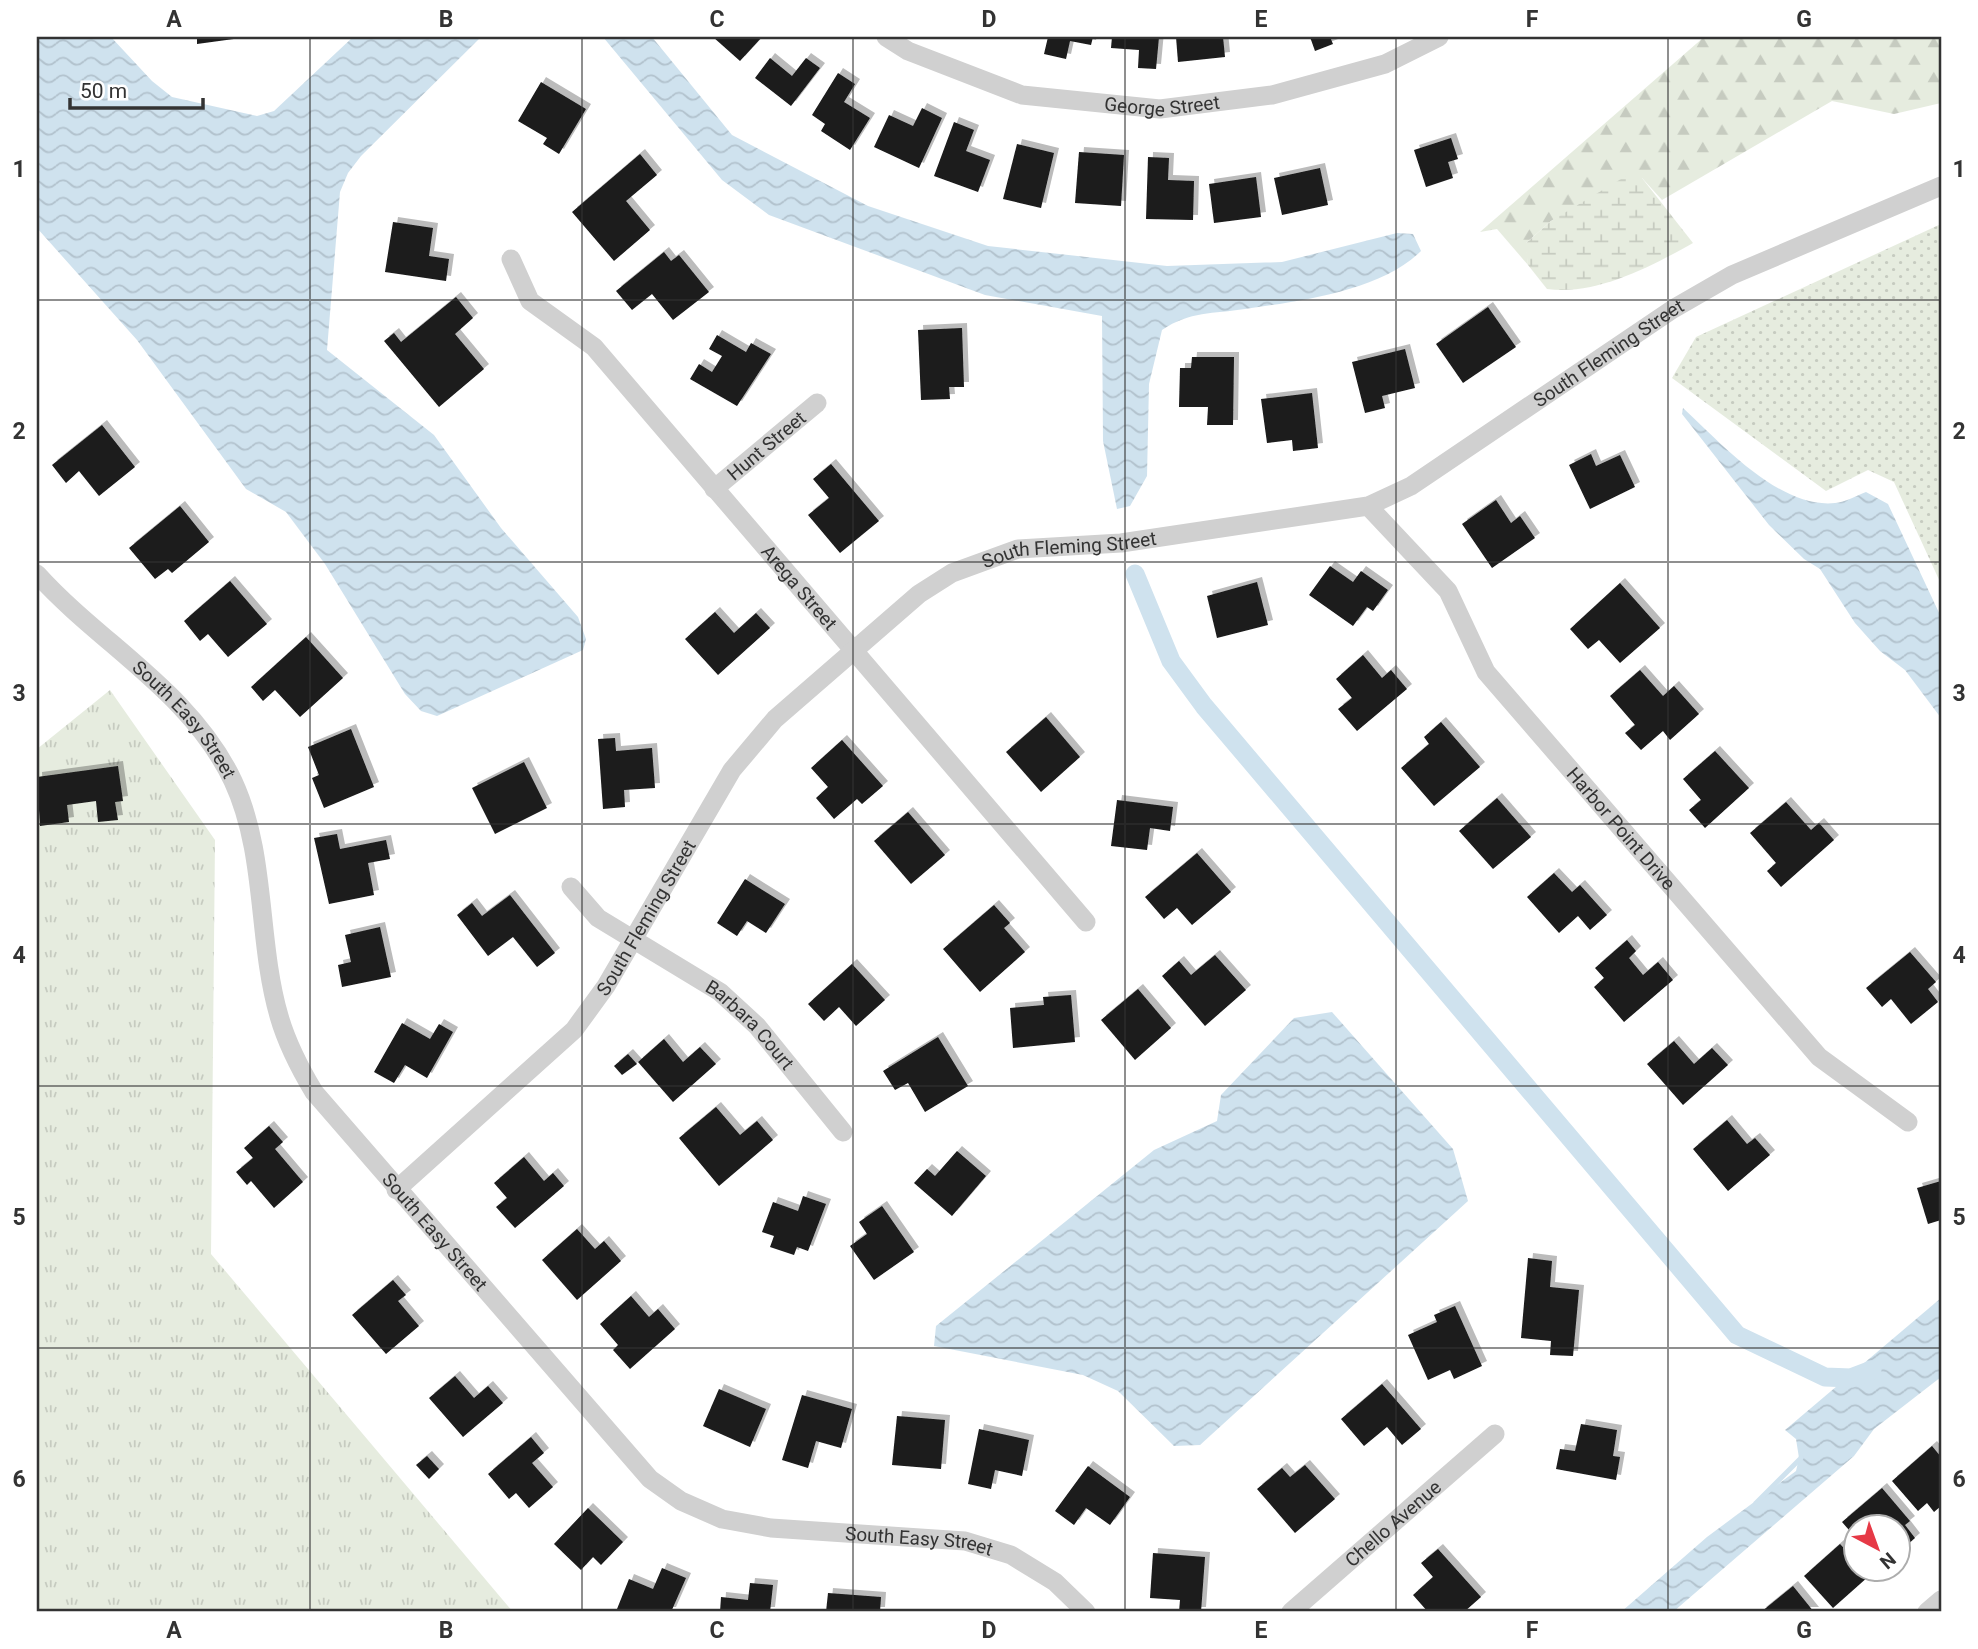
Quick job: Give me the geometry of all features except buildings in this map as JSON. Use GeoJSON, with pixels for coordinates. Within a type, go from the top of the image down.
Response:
{"type":"FeatureCollection","features":[{"type":"Feature","properties":{"kind":"street","name":"George Street"},"geometry":{"type":"LineString","coordinates":[[886,37],[908,51],[1023,94],[1160,108],[1272,95],[1385,65],[1439,37]]}},
{"type":"Feature","properties":{"kind":"street","name":"South Fleming Street"},"geometry":{"type":"LineString","coordinates":[[396,1190],[574,1030],[606,986],[634,940],[732,770],[775,719],[919,594],[952,573],[1018,549],[1121,543],[1368,506],[1411,486],[1673,309],[1732,275],[1941,186]]}},
{"type":"Feature","properties":{"kind":"street","name":"Arega Street"},"geometry":{"type":"LineString","coordinates":[[511,259],[530,301],[594,347],[1086,922]]}},
{"type":"Feature","properties":{"kind":"street","name":"Hunt Street"},"geometry":{"type":"LineString","coordinates":[[714,489],[817,403]]}},
{"type":"Feature","properties":{"kind":"street","name":"Harbor Point Drive"},"geometry":{"type":"LineString","coordinates":[[1368,506],[1448,591],[1486,671],[1819,1057],[1908,1122]]}},
{"type":"Feature","properties":{"kind":"street","name":"South Easy Street"},"geometry":{"type":"LineString","coordinates":[[37,574],[157,682],[205,737],[233,781],[248,822],[278,1013],[290,1052],[314,1093],[650,1479],[681,1502],[722,1518],[771,1528],[965,1541],[1011,1555],[1055,1581],[1086,1612]]}},
{"type":"Feature","properties":{"kind":"street","name":"Barbara Court"},"geometry":{"type":"LineString","coordinates":[[571,887],[598,918],[720,992],[758,1026],[843,1132]]}},
{"type":"Feature","properties":{"kind":"street","name":"Chello Avenue"},"geometry":{"type":"LineString","coordinates":[[1291,1612],[1495,1434]]}},
{"type":"Feature","properties":{"kind":"street"},"geometry":{"type":"LineString","coordinates":[[1927,1612],[1941,1600]]}},
{"type":"Feature","properties":{"kind":"green space"},"geometry":{"type":"Polygon","coordinates":[[[1704,37],[1941,37],[1941,103],[1894,114],[1832,101],[1662,200],[1642,178],[1551,221],[1526,243],[1528,265],[1497,229],[1480,232],[1704,37]]]}},
{"type":"Feature","properties":{"kind":"green space"},"geometry":{"type":"Polygon","coordinates":[[[1626,176],[1642,178],[1693,243],[1642,270],[1604,284],[1566,290],[1547,289],[1528,265],[1525,244],[1551,221],[1626,176]]]}},
{"type":"Feature","properties":{"kind":"green space"},"geometry":{"type":"Polygon","coordinates":[[[1941,224],[1941,584],[1894,482],[1868,470],[1826,491],[1672,378],[1696,337],[1941,224]]]}},
{"type":"Feature","properties":{"kind":"green space"},"geometry":{"type":"Polygon","coordinates":[[[110,690],[215,840],[211,1254],[513,1612],[37,1612],[37,749],[110,690]]]}},
{"type":"Feature","properties":{"kind":"water"},"geometry":{"type":"Polygon","coordinates":[[[37,37],[111,37],[152,81],[172,97],[257,116],[274,111],[353,37],[481,37],[361,156],[348,173],[340,192],[327,350],[434,435],[501,528],[578,617],[586,639],[583,650],[437,716],[421,711],[405,694],[325,564],[286,512],[246,489],[137,340],[37,228],[37,37]]]}},
{"type":"Feature","properties":{"kind":"water"},"geometry":{"type":"Polygon","coordinates":[[[603,37],[652,37],[732,135],[868,206],[988,246],[1167,266],[1282,262],[1397,233],[1413,234],[1421,251],[1404,265],[1362,285],[1314,298],[1192,316],[1162,330],[1149,384],[1147,476],[1130,506],[1117,509],[1103,441],[1102,316],[985,295],[769,215],[722,180],[603,37]]]}},
{"type":"Feature","properties":{"kind":"water"},"geometry":{"type":"Polygon","coordinates":[[[1683,408],[1733,455],[1772,485],[1793,495],[1814,502],[1835,503],[1866,492],[1888,504],[1941,617],[1941,718],[1905,670],[1880,651],[1855,623],[1820,569],[1804,559],[1769,525],[1682,414],[1683,408]]]}},
{"type":"Feature","properties":{"kind":"water"},"geometry":{"type":"Polygon","coordinates":[[[1332,1012],[1453,1149],[1468,1201],[1200,1445],[1174,1446],[1118,1391],[1083,1375],[934,1346],[936,1326],[1154,1150],[1217,1121],[1221,1095],[1294,1018],[1332,1012]]]}},
{"type":"Feature","properties":{"kind":"water"},"geometry":{"type":"Polygon","coordinates":[[[1941,1298],[1941,1377],[1874,1429],[1854,1456],[1673,1612],[1621,1612],[1707,1537],[1796,1471],[1799,1458],[1796,1439],[1785,1430],[1941,1298]]]}},
{"type":"Feature","properties":{"kind":"waterway"},"geometry":{"type":"LineString","coordinates":[[1135,574],[1171,661],[1204,706],[1737,1335],[1825,1377],[1851,1378],[1872,1370]]}},
{"type":"Feature","properties":{"kind":"waterway"},"geometry":{"type":"LineString","coordinates":[[1756,1503],[1801,1458]]}}]}
